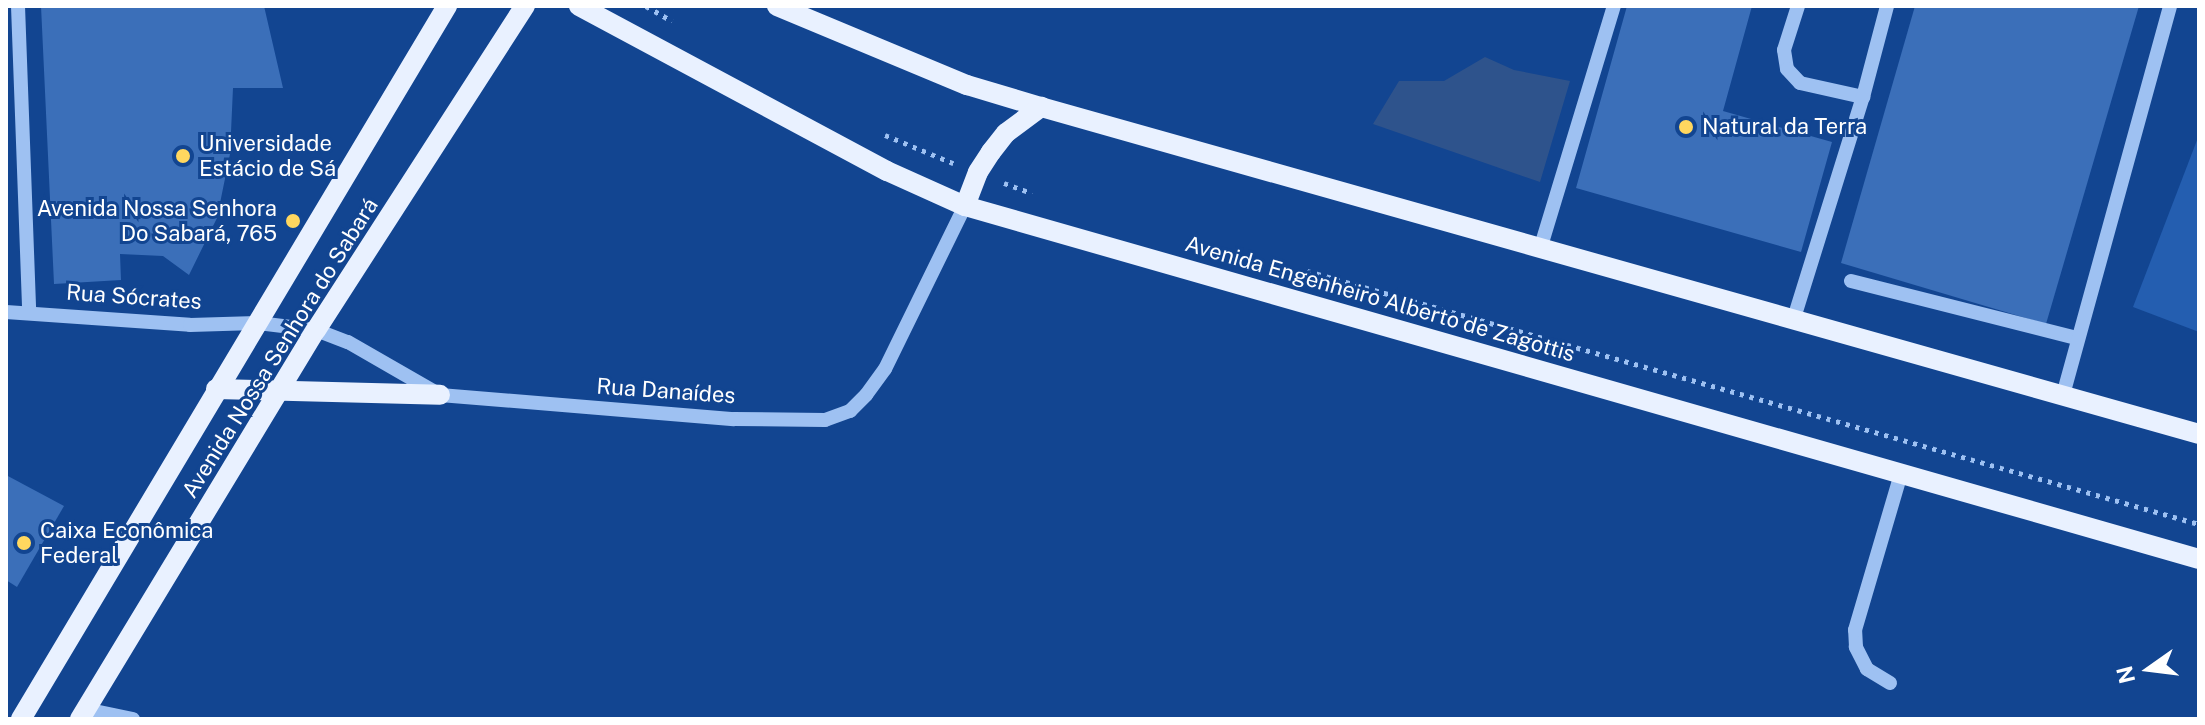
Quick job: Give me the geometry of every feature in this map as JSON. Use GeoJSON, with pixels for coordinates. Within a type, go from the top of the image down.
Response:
{"type":"FeatureCollection","features":[{"type":"Feature","properties":{"kind":"main road","name":"Avenida Nossa Senhora do Sabará"},"geometry":{"type":"LineString","coordinates":[[21,719],[447,6]]}},
{"type":"Feature","properties":{"kind":"main road","name":"Avenida Nossa Senhora do Sabará"},"geometry":{"type":"LineString","coordinates":[[82,714],[316,330],[525,6]]}},
{"type":"Feature","properties":{"kind":"main road","name":"Avenida Engenheiro Alberto de Zagottis"},"geometry":{"type":"LineString","coordinates":[[579,6],[887,171],[965,206],[2199,559]]}},
{"type":"Feature","properties":{"kind":"main road"},"geometry":{"type":"LineString","coordinates":[[777,6],[967,85],[2199,434]]}},
{"type":"Feature","properties":{"kind":"main road"},"geometry":{"type":"LineString","coordinates":[[965,206],[991,152],[1006,133],[1041,107]]}},
{"type":"Feature","properties":{"kind":"main road"},"geometry":{"type":"LineString","coordinates":[[216,389],[440,395]]}},
{"type":"Feature","properties":{"kind":"street"},"geometry":{"type":"LineString","coordinates":[[18,6],[29,312]]}},
{"type":"Feature","properties":{"kind":"street"},"geometry":{"type":"LineString","coordinates":[[1541,246],[1614,6]]}},
{"type":"Feature","properties":{"kind":"street"},"geometry":{"type":"LineString","coordinates":[[1798,6],[1784,50],[1787,69],[1800,83],[1863,97]]}},
{"type":"Feature","properties":{"kind":"street"},"geometry":{"type":"LineString","coordinates":[[1794,318],[1863,97],[1887,6]]}},
{"type":"Feature","properties":{"kind":"street"},"geometry":{"type":"LineString","coordinates":[[2063,395],[2170,6]]}},
{"type":"Feature","properties":{"kind":"street","name":"Rua Danaídes"},"geometry":{"type":"LineString","coordinates":[[258,323],[316,330],[348,342],[440,395],[734,419],[825,420],[850,411],[885,369],[965,206]]}},
{"type":"Feature","properties":{"kind":"street"},"geometry":{"type":"LineString","coordinates":[[1851,281],[2077,338]]}},
{"type":"Feature","properties":{"kind":"street","name":"Rua Sócrates"},"geometry":{"type":"LineString","coordinates":[[6,312],[190,325],[258,323]]}},
{"type":"Feature","properties":{"kind":"street"},"geometry":{"type":"LineString","coordinates":[[1890,683],[1867,669],[1856,647],[1855,630],[1901,474]]}},
{"type":"Feature","properties":{"kind":"street"},"geometry":{"type":"LineString","coordinates":[[82,714],[133,719]]}},
{"type":"Feature","properties":{"kind":"path"},"geometry":{"type":"LineString","coordinates":[[1295,268],[2199,524]]}},
{"type":"Feature","properties":{"kind":"shaded area"},"geometry":{"type":"Polygon","coordinates":[[[1485,57],[1514,70],[1570,81],[1540,182],[1373,124],[1399,81],[1444,81],[1485,57]]]}},
{"type":"Feature","properties":{"kind":"shaded area"},"geometry":{"type":"Polygon","coordinates":[[[2199,135],[2199,332],[2133,307],[2199,135]]]}},
{"type":"Feature","properties":{"kind":"building","name":"Universidade Estácio de Sá"},"geometry":{"type":"Polygon","coordinates":[[[41,6],[264,6],[283,88],[233,88],[230,154],[217,218],[189,275],[163,256],[120,254],[121,280],[54,284],[41,6]]]}},
{"type":"Feature","properties":{"kind":"building","name":"Natural da Terra"},"geometry":{"type":"Polygon","coordinates":[[[1627,6],[1752,6],[1723,111],[1832,142],[1801,252],[1576,188],[1627,6]]]}},
{"type":"Feature","properties":{"kind":"building"},"geometry":{"type":"Polygon","coordinates":[[[1915,6],[2139,6],[2046,324],[1841,263],[1915,6]]]}},
{"type":"Feature","properties":{"kind":"building","name":"Caixa Econômica Federal"},"geometry":{"type":"Polygon","coordinates":[[[6,475],[64,506],[17,587],[6,580],[6,475]]]}},
{"type":"Feature","properties":{"kind":"place","name":"Natural da Terra"},"geometry":{"type":"Point","coordinates":[1686,127]}},
{"type":"Feature","properties":{"kind":"place","name":"Universidade Estácio de Sá"},"geometry":{"type":"Point","coordinates":[183,156]}},
{"type":"Feature","properties":{"kind":"place","name":"Avenida Nossa Senhora Do Sabará, 765"},"geometry":{"type":"Point","coordinates":[293,221]}},
{"type":"Feature","properties":{"kind":"place","name":"Caixa Econômica Federal"},"geometry":{"type":"Point","coordinates":[24,543]}}]}
